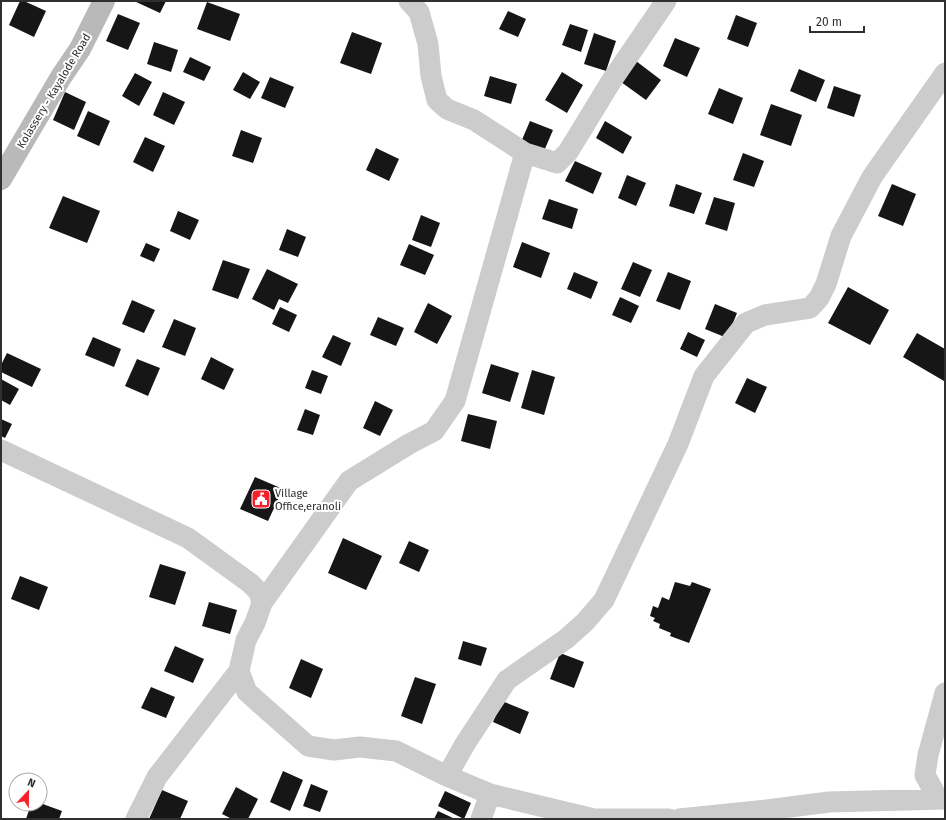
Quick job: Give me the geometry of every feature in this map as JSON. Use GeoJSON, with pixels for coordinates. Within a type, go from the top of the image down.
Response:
{"type":"FeatureCollection","features":[{"type":"Feature","properties":{"kind":"main road","name":"Kolassery - Kayalode Road"},"geometry":{"type":"LineString","coordinates":[[1,179],[61,77],[80,49],[104,1]]}},
{"type":"Feature","properties":{"kind":"street"},"geometry":{"type":"LineString","coordinates":[[409,1],[419,12],[428,44],[431,76],[437,100],[447,109],[474,120],[525,153],[557,163],[568,152],[612,80],[666,1]]}},
{"type":"Feature","properties":{"kind":"street"},"geometry":{"type":"LineString","coordinates":[[447,776],[465,744],[507,680],[566,639],[585,622],[604,600],[678,444],[704,376],[746,323],[765,315],[810,308],[819,298],[826,284],[841,236],[872,177],[945,72]]}},
{"type":"Feature","properties":{"kind":"street"},"geometry":{"type":"LineString","coordinates":[[136,819],[158,777],[239,671],[246,640],[255,623],[262,603],[349,481],[409,444],[434,431],[455,401],[525,153]]}},
{"type":"Feature","properties":{"kind":"street"},"geometry":{"type":"LineString","coordinates":[[1,450],[188,538],[250,583],[259,592],[262,603]]}},
{"type":"Feature","properties":{"kind":"street"},"geometry":{"type":"LineString","coordinates":[[239,671],[247,692],[308,746],[334,750],[360,747],[396,751],[447,776],[490,794],[594,819],[669,819]]}},
{"type":"Feature","properties":{"kind":"street"},"geometry":{"type":"LineString","coordinates":[[941,799],[925,775],[928,755],[945,693]]}},
{"type":"Feature","properties":{"kind":"street"},"geometry":{"type":"LineString","coordinates":[[481,819],[490,794]]}},
{"type":"Feature","properties":{"kind":"street"},"geometry":{"type":"LineString","coordinates":[[679,819],[829,802],[941,799]]}},
{"type":"Feature","properties":{"kind":"building"},"geometry":{"type":"Polygon","coordinates":[[[20,1],[24,1],[46,11],[34,37],[9,25],[20,1]]]}},
{"type":"Feature","properties":{"kind":"building"},"geometry":{"type":"Polygon","coordinates":[[[134,1],[166,1],[160,13],[134,1]]]}},
{"type":"Feature","properties":{"kind":"building"},"geometry":{"type":"Polygon","coordinates":[[[207,2],[240,14],[230,41],[197,29],[207,2]]]}},
{"type":"Feature","properties":{"kind":"building"},"geometry":{"type":"Polygon","coordinates":[[[508,11],[526,19],[518,37],[499,29],[508,11]]]}},
{"type":"Feature","properties":{"kind":"building"},"geometry":{"type":"Polygon","coordinates":[[[118,14],[140,23],[128,50],[106,41],[118,14]]]}},
{"type":"Feature","properties":{"kind":"building"},"geometry":{"type":"Polygon","coordinates":[[[736,15],[757,23],[748,47],[727,39],[736,15]]]}},
{"type":"Feature","properties":{"kind":"building"},"geometry":{"type":"Polygon","coordinates":[[[570,24],[588,30],[581,52],[562,45],[570,24]]]}},
{"type":"Feature","properties":{"kind":"building"},"geometry":{"type":"Polygon","coordinates":[[[352,32],[382,43],[371,74],[340,63],[352,32]]]}},
{"type":"Feature","properties":{"kind":"building"},"geometry":{"type":"Polygon","coordinates":[[[594,33],[616,41],[606,71],[584,64],[594,33]]]}},
{"type":"Feature","properties":{"kind":"building"},"geometry":{"type":"Polygon","coordinates":[[[675,38],[700,48],[687,77],[663,66],[675,38]]]}},
{"type":"Feature","properties":{"kind":"building"},"geometry":{"type":"Polygon","coordinates":[[[154,42],[178,50],[171,72],[147,64],[154,42]]]}},
{"type":"Feature","properties":{"kind":"building"},"geometry":{"type":"Polygon","coordinates":[[[190,57],[211,67],[204,81],[183,72],[190,57]]]}},
{"type":"Feature","properties":{"kind":"building"},"geometry":{"type":"Polygon","coordinates":[[[636,61],[661,80],[646,100],[621,82],[636,61]]]}},
{"type":"Feature","properties":{"kind":"building"},"geometry":{"type":"Polygon","coordinates":[[[799,69],[825,80],[816,102],[790,91],[799,69]]]}},
{"type":"Feature","properties":{"kind":"building"},"geometry":{"type":"Polygon","coordinates":[[[243,72],[260,82],[250,99],[233,90],[243,72]]]}},
{"type":"Feature","properties":{"kind":"building"},"geometry":{"type":"Polygon","coordinates":[[[562,72],[583,85],[567,113],[545,100],[562,72]]]}},
{"type":"Feature","properties":{"kind":"building"},"geometry":{"type":"Polygon","coordinates":[[[135,73],[152,82],[139,106],[122,96],[135,73]]]}},
{"type":"Feature","properties":{"kind":"building"},"geometry":{"type":"Polygon","coordinates":[[[490,76],[517,84],[511,104],[484,96],[490,76]]]}},
{"type":"Feature","properties":{"kind":"building"},"geometry":{"type":"Polygon","coordinates":[[[270,77],[294,87],[285,108],[261,98],[270,77]]]}},
{"type":"Feature","properties":{"kind":"building"},"geometry":{"type":"Polygon","coordinates":[[[834,86],[861,95],[854,117],[827,108],[834,86]]]}},
{"type":"Feature","properties":{"kind":"building"},"geometry":{"type":"Polygon","coordinates":[[[719,88],[743,98],[733,124],[708,114],[719,88]]]}},
{"type":"Feature","properties":{"kind":"building"},"geometry":{"type":"Polygon","coordinates":[[[65,92],[86,102],[74,130],[53,120],[65,92]]]}},
{"type":"Feature","properties":{"kind":"building"},"geometry":{"type":"Polygon","coordinates":[[[163,92],[185,102],[174,125],[153,115],[163,92]]]}},
{"type":"Feature","properties":{"kind":"building"},"geometry":{"type":"Polygon","coordinates":[[[771,104],[802,115],[791,146],[760,135],[771,104]]]}},
{"type":"Feature","properties":{"kind":"building"},"geometry":{"type":"Polygon","coordinates":[[[88,111],[110,121],[99,146],[77,136],[88,111]]]}},
{"type":"Feature","properties":{"kind":"building"},"geometry":{"type":"Polygon","coordinates":[[[530,121],[553,130],[544,151],[521,142],[530,121]]]}},
{"type":"Feature","properties":{"kind":"building"},"geometry":{"type":"Polygon","coordinates":[[[605,121],[632,137],[623,154],[596,138],[605,121]]]}},
{"type":"Feature","properties":{"kind":"building"},"geometry":{"type":"Polygon","coordinates":[[[241,130],[262,138],[253,163],[232,156],[241,130]]]}},
{"type":"Feature","properties":{"kind":"building"},"geometry":{"type":"Polygon","coordinates":[[[145,137],[165,146],[153,172],[133,162],[145,137]]]}},
{"type":"Feature","properties":{"kind":"building"},"geometry":{"type":"Polygon","coordinates":[[[376,148],[399,159],[389,181],[366,170],[376,148]]]}},
{"type":"Feature","properties":{"kind":"building"},"geometry":{"type":"Polygon","coordinates":[[[743,153],[764,161],[754,187],[733,180],[743,153]]]}},
{"type":"Feature","properties":{"kind":"building"},"geometry":{"type":"Polygon","coordinates":[[[575,161],[602,173],[593,194],[565,181],[575,161]]]}},
{"type":"Feature","properties":{"kind":"building"},"geometry":{"type":"Polygon","coordinates":[[[627,175],[646,183],[636,206],[618,198],[627,175]]]}},
{"type":"Feature","properties":{"kind":"building"},"geometry":{"type":"Polygon","coordinates":[[[676,184],[702,193],[694,214],[669,206],[676,184]]]}},
{"type":"Feature","properties":{"kind":"building"},"geometry":{"type":"Polygon","coordinates":[[[892,184],[916,194],[903,226],[878,216],[892,184]]]}},
{"type":"Feature","properties":{"kind":"building"},"geometry":{"type":"Polygon","coordinates":[[[63,196],[100,211],[87,243],[49,228],[63,196]]]}},
{"type":"Feature","properties":{"kind":"building"},"geometry":{"type":"Polygon","coordinates":[[[714,197],[735,203],[727,231],[705,224],[714,197]]]}},
{"type":"Feature","properties":{"kind":"building"},"geometry":{"type":"Polygon","coordinates":[[[549,199],[578,209],[572,229],[542,219],[549,199]]]}},
{"type":"Feature","properties":{"kind":"building"},"geometry":{"type":"Polygon","coordinates":[[[178,211],[199,220],[190,240],[170,231],[178,211]]]}},
{"type":"Feature","properties":{"kind":"building"},"geometry":{"type":"Polygon","coordinates":[[[421,215],[440,223],[431,247],[412,240],[421,215]]]}},
{"type":"Feature","properties":{"kind":"building"},"geometry":{"type":"Polygon","coordinates":[[[287,229],[306,237],[298,257],[279,250],[287,229]]]}},
{"type":"Feature","properties":{"kind":"building"},"geometry":{"type":"Polygon","coordinates":[[[522,242],[550,253],[541,278],[513,267],[522,242]]]}},
{"type":"Feature","properties":{"kind":"building"},"geometry":{"type":"Polygon","coordinates":[[[146,243],[160,249],[154,262],[140,256],[146,243]]]}},
{"type":"Feature","properties":{"kind":"building"},"geometry":{"type":"Polygon","coordinates":[[[409,244],[434,255],[425,275],[400,265],[409,244]]]}},
{"type":"Feature","properties":{"kind":"building"},"geometry":{"type":"Polygon","coordinates":[[[223,260],[250,269],[238,299],[212,290],[223,260]]]}},
{"type":"Feature","properties":{"kind":"building"},"geometry":{"type":"Polygon","coordinates":[[[633,262],[652,270],[640,297],[621,289],[633,262]]]}},
{"type":"Feature","properties":{"kind":"building"},"geometry":{"type":"Polygon","coordinates":[[[267,269],[298,284],[288,303],[279,299],[274,310],[252,299],[267,269]]]}},
{"type":"Feature","properties":{"kind":"building"},"geometry":{"type":"Polygon","coordinates":[[[574,272],[598,282],[591,299],[567,289],[574,272]]]}},
{"type":"Feature","properties":{"kind":"building"},"geometry":{"type":"Polygon","coordinates":[[[668,272],[691,281],[680,310],[656,301],[668,272]]]}},
{"type":"Feature","properties":{"kind":"building"},"geometry":{"type":"Polygon","coordinates":[[[848,287],[889,310],[870,345],[828,323],[848,287]]]}},
{"type":"Feature","properties":{"kind":"building"},"geometry":{"type":"Polygon","coordinates":[[[620,297],[639,306],[631,323],[612,315],[620,297]]]}},
{"type":"Feature","properties":{"kind":"building"},"geometry":{"type":"Polygon","coordinates":[[[132,300],[155,310],[144,333],[122,324],[132,300]]]}},
{"type":"Feature","properties":{"kind":"building"},"geometry":{"type":"Polygon","coordinates":[[[428,303],[452,316],[437,344],[414,332],[428,303]]]}},
{"type":"Feature","properties":{"kind":"building"},"geometry":{"type":"Polygon","coordinates":[[[715,304],[737,313],[727,338],[705,329],[715,304]]]}},
{"type":"Feature","properties":{"kind":"building"},"geometry":{"type":"Polygon","coordinates":[[[280,307],[297,315],[289,332],[272,324],[280,307]]]}},
{"type":"Feature","properties":{"kind":"building"},"geometry":{"type":"Polygon","coordinates":[[[378,317],[404,328],[396,346],[370,335],[378,317]]]}},
{"type":"Feature","properties":{"kind":"building"},"geometry":{"type":"Polygon","coordinates":[[[174,319],[196,328],[185,356],[162,347],[174,319]]]}},
{"type":"Feature","properties":{"kind":"building"},"geometry":{"type":"Polygon","coordinates":[[[688,332],[705,340],[697,357],[680,349],[688,332]]]}},
{"type":"Feature","properties":{"kind":"building"},"geometry":{"type":"Polygon","coordinates":[[[917,333],[945,349],[944,381],[903,357],[917,333]]]}},
{"type":"Feature","properties":{"kind":"building"},"geometry":{"type":"Polygon","coordinates":[[[333,335],[351,343],[341,366],[322,357],[333,335]]]}},
{"type":"Feature","properties":{"kind":"building"},"geometry":{"type":"Polygon","coordinates":[[[93,337],[121,349],[114,367],[85,355],[93,337]]]}},
{"type":"Feature","properties":{"kind":"building"},"geometry":{"type":"Polygon","coordinates":[[[7,353],[41,369],[32,387],[1,372],[1,365],[7,353]]]}},
{"type":"Feature","properties":{"kind":"building"},"geometry":{"type":"Polygon","coordinates":[[[211,357],[234,369],[224,390],[201,379],[211,357]]]}},
{"type":"Feature","properties":{"kind":"building"},"geometry":{"type":"Polygon","coordinates":[[[137,359],[160,368],[148,396],[125,386],[137,359]]]}},
{"type":"Feature","properties":{"kind":"building"},"geometry":{"type":"Polygon","coordinates":[[[491,364],[519,373],[510,402],[482,393],[491,364]]]}},
{"type":"Feature","properties":{"kind":"building"},"geometry":{"type":"Polygon","coordinates":[[[312,370],[328,376],[321,394],[305,388],[312,370]]]}},
{"type":"Feature","properties":{"kind":"building"},"geometry":{"type":"Polygon","coordinates":[[[532,370],[555,377],[544,415],[521,408],[532,370]]]}},
{"type":"Feature","properties":{"kind":"building"},"geometry":{"type":"Polygon","coordinates":[[[747,378],[767,387],[755,413],[735,403],[747,378]]]}},
{"type":"Feature","properties":{"kind":"building"},"geometry":{"type":"Polygon","coordinates":[[[1,379],[19,389],[10,405],[1,400],[1,379]]]}},
{"type":"Feature","properties":{"kind":"building"},"geometry":{"type":"Polygon","coordinates":[[[375,401],[393,410],[380,436],[363,428],[375,401]]]}},
{"type":"Feature","properties":{"kind":"building"},"geometry":{"type":"Polygon","coordinates":[[[305,409],[320,415],[313,435],[297,430],[305,409]]]}},
{"type":"Feature","properties":{"kind":"building"},"geometry":{"type":"Polygon","coordinates":[[[468,414],[497,421],[490,449],[461,441],[468,414]]]}},
{"type":"Feature","properties":{"kind":"building"},"geometry":{"type":"Polygon","coordinates":[[[1,419],[12,424],[5,438],[1,436],[1,419]]]}},
{"type":"Feature","properties":{"kind":"building","name":"Village Office,eranoli"},"geometry":{"type":"Polygon","coordinates":[[[255,477],[283,489],[268,521],[240,509],[255,477]]]}},
{"type":"Feature","properties":{"kind":"building"},"geometry":{"type":"Polygon","coordinates":[[[343,538],[382,556],[366,590],[328,573],[343,538]]]}},
{"type":"Feature","properties":{"kind":"building"},"geometry":{"type":"Polygon","coordinates":[[[409,541],[429,550],[419,572],[399,563],[409,541]]]}},
{"type":"Feature","properties":{"kind":"building"},"geometry":{"type":"Polygon","coordinates":[[[160,564],[186,572],[175,605],[149,597],[160,564]]]}},
{"type":"Feature","properties":{"kind":"building"},"geometry":{"type":"Polygon","coordinates":[[[20,576],[48,587],[39,610],[11,599],[20,576]]]}},
{"type":"Feature","properties":{"kind":"building"},"geometry":{"type":"Polygon","coordinates":[[[675,582],[690,586],[692,582],[711,589],[689,643],[670,636],[671,633],[659,628],[660,624],[653,621],[655,618],[650,616],[653,606],[658,608],[662,597],[669,600],[675,582]]]}},
{"type":"Feature","properties":{"kind":"building"},"geometry":{"type":"Polygon","coordinates":[[[209,602],[237,610],[230,634],[202,626],[209,602]]]}},
{"type":"Feature","properties":{"kind":"building"},"geometry":{"type":"Polygon","coordinates":[[[463,641],[487,648],[481,666],[458,659],[463,641]]]}},
{"type":"Feature","properties":{"kind":"building"},"geometry":{"type":"Polygon","coordinates":[[[175,646],[204,659],[193,683],[164,671],[175,646]]]}},
{"type":"Feature","properties":{"kind":"building"},"geometry":{"type":"Polygon","coordinates":[[[560,653],[584,662],[574,688],[550,679],[560,653]]]}},
{"type":"Feature","properties":{"kind":"building"},"geometry":{"type":"Polygon","coordinates":[[[301,659],[323,669],[311,698],[289,688],[301,659]]]}},
{"type":"Feature","properties":{"kind":"building"},"geometry":{"type":"Polygon","coordinates":[[[415,677],[436,684],[422,724],[401,716],[415,677]]]}},
{"type":"Feature","properties":{"kind":"building"},"geometry":{"type":"Polygon","coordinates":[[[151,687],[175,697],[166,718],[141,708],[151,687]]]}},
{"type":"Feature","properties":{"kind":"building"},"geometry":{"type":"Polygon","coordinates":[[[502,701],[529,712],[520,734],[493,722],[502,701]]]}},
{"type":"Feature","properties":{"kind":"building"},"geometry":{"type":"Polygon","coordinates":[[[283,771],[303,780],[290,811],[270,802],[283,771]]]}},
{"type":"Feature","properties":{"kind":"building"},"geometry":{"type":"Polygon","coordinates":[[[311,784],[328,791],[320,812],[303,806],[311,784]]]}},
{"type":"Feature","properties":{"kind":"building"},"geometry":{"type":"Polygon","coordinates":[[[236,787],[258,799],[248,819],[232,819],[222,814],[236,787]]]}},
{"type":"Feature","properties":{"kind":"building"},"geometry":{"type":"Polygon","coordinates":[[[162,790],[188,801],[180,819],[149,819],[162,790]]]}},
{"type":"Feature","properties":{"kind":"building"},"geometry":{"type":"Polygon","coordinates":[[[445,791],[471,803],[464,819],[438,806],[445,791]]]}},
{"type":"Feature","properties":{"kind":"building"},"geometry":{"type":"Polygon","coordinates":[[[48,806],[62,811],[59,819],[26,819],[28,812],[48,812],[48,806]]]}},
{"type":"Feature","properties":{"kind":"building"},"geometry":{"type":"Polygon","coordinates":[[[438,811],[455,819],[434,819],[438,811]]]}},
{"type":"Feature","properties":{"kind":"place","name":"Village Office,eranoli"},"geometry":{"type":"Point","coordinates":[261,499]}}]}
